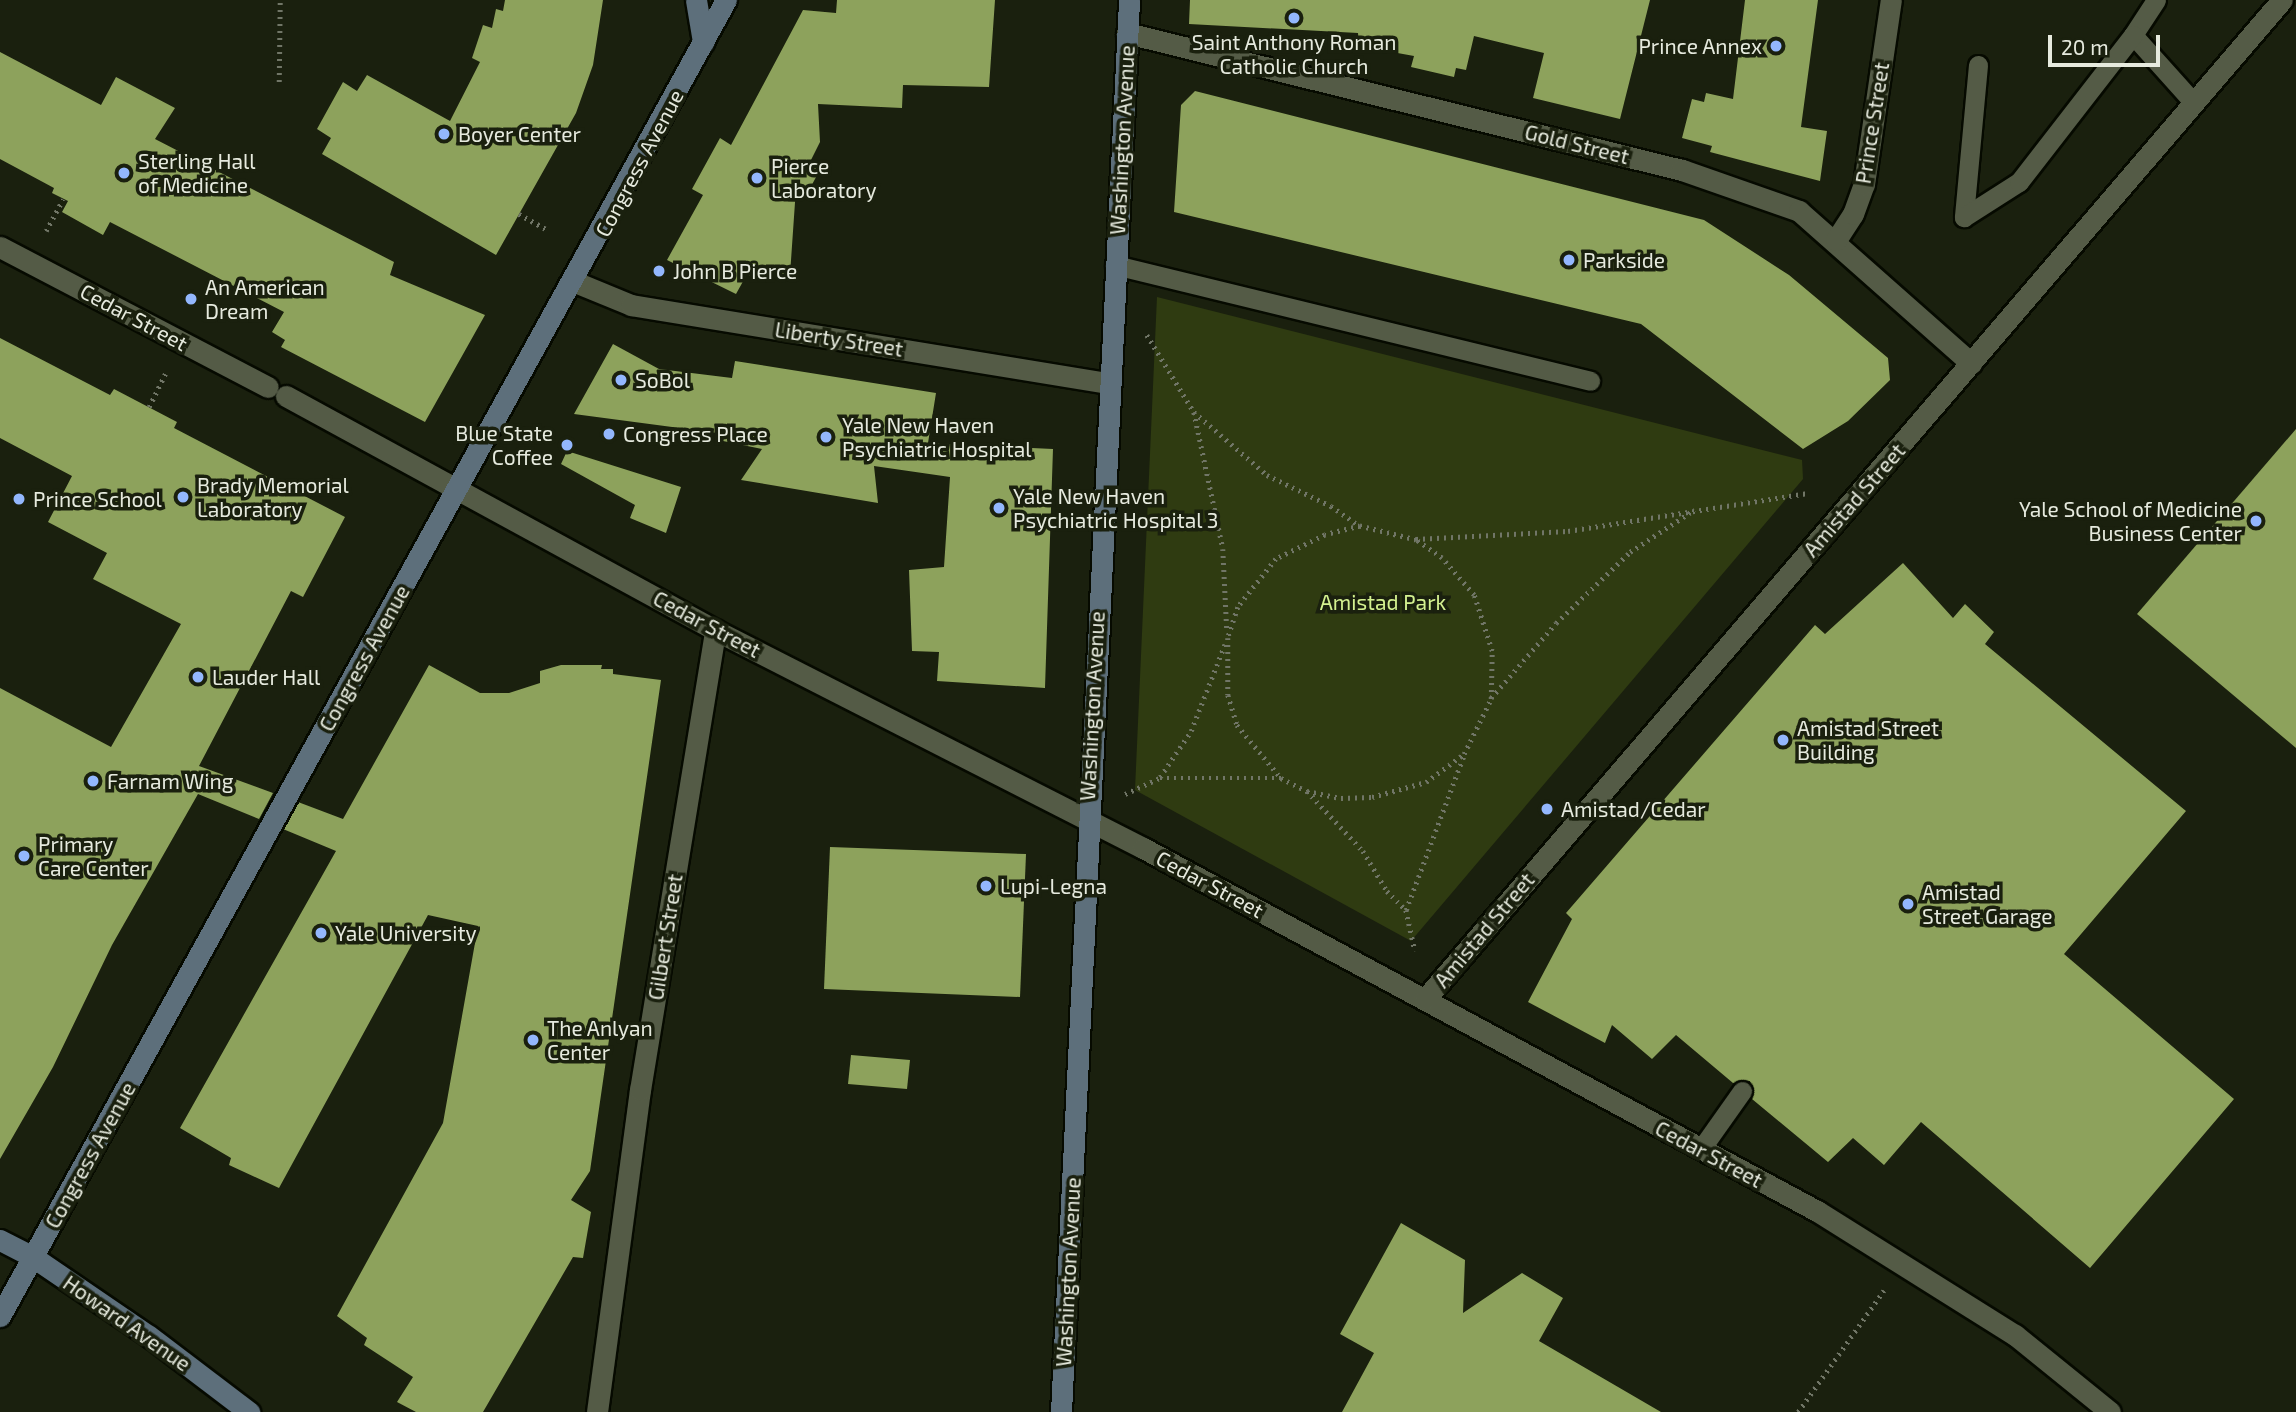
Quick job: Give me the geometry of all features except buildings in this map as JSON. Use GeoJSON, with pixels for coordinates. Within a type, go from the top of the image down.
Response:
{"type":"FeatureCollection","features":[{"type":"Feature","properties":{"kind":"main road"},"geometry":{"type":"LineString","coordinates":[[696,0],[703,42]]}},
{"type":"Feature","properties":{"kind":"main road","name":"Congress Avenue"},"geometry":{"type":"LineString","coordinates":[[0,1316],[457,487],[575,282],[726,0]]}},
{"type":"Feature","properties":{"kind":"main road","name":"Washington Avenue"},"geometry":{"type":"LineString","coordinates":[[1061,1412],[1082,1034],[1086,820],[1129,0]]}},
{"type":"Feature","properties":{"kind":"main road","name":"Howard Avenue"},"geometry":{"type":"LineString","coordinates":[[0,1240],[33,1257],[149,1336],[249,1412]]}},
{"type":"Feature","properties":{"kind":"street","name":"Prince Street"},"geometry":{"type":"LineString","coordinates":[[1836,240],[1853,214],[1864,184],[1891,0]]}},
{"type":"Feature","properties":{"kind":"street","name":"Amistad Street"},"geometry":{"type":"LineString","coordinates":[[1425,999],[2282,0]]}},
{"type":"Feature","properties":{"kind":"street","name":"Gold Street"},"geometry":{"type":"LineString","coordinates":[[1128,33],[1682,170],[1799,211],[1836,240],[1971,363]]}},
{"type":"Feature","properties":{"kind":"street","name":"Cedar Street"},"geometry":{"type":"LineString","coordinates":[[0,247],[457,487],[715,630],[1086,820],[1701,1149],[1947,1289],[2100,1409]]}},
{"type":"Feature","properties":{"kind":"street","name":"Liberty Street"},"geometry":{"type":"LineString","coordinates":[[575,282],[631,305],[1108,383]]}},
{"type":"Feature","properties":{"kind":"street","name":"Gilbert Street"},"geometry":{"type":"LineString","coordinates":[[597,1412],[640,1090],[715,630]]}},
{"type":"Feature","properties":{"kind":"lane"},"geometry":{"type":"LineString","coordinates":[[1978,65],[1964,217],[2019,182],[2133,36],[2156,0]]}},
{"type":"Feature","properties":{"kind":"lane"},"geometry":{"type":"LineString","coordinates":[[2133,36],[2194,103]]}},
{"type":"Feature","properties":{"kind":"lane"},"geometry":{"type":"LineString","coordinates":[[1115,265],[1590,381]]}},
{"type":"Feature","properties":{"kind":"lane"},"geometry":{"type":"LineString","coordinates":[[1701,1149],[1742,1091]]}},
{"type":"Feature","properties":{"kind":"path"},"geometry":{"type":"LineString","coordinates":[[279,82],[280,0]]}},
{"type":"Feature","properties":{"kind":"path"},"geometry":{"type":"LineString","coordinates":[[46,231],[63,199]]}},
{"type":"Feature","properties":{"kind":"path"},"geometry":{"type":"LineString","coordinates":[[519,214],[548,230]]}},
{"type":"Feature","properties":{"kind":"path"},"geometry":{"type":"LineString","coordinates":[[1147,335],[1194,412],[1267,475],[1331,506],[1360,526],[1416,540],[1568,531],[1697,508],[1808,493]]}},
{"type":"Feature","properties":{"kind":"path"},"geometry":{"type":"LineString","coordinates":[[149,407],[165,374]]}},
{"type":"Feature","properties":{"kind":"path"},"geometry":{"type":"LineString","coordinates":[[1194,412],[1223,549],[1228,638],[1225,668],[1237,725],[1281,778],[1307,791],[1341,798],[1397,792],[1426,782],[1464,754]]}},
{"type":"Feature","properties":{"kind":"path"},"geometry":{"type":"LineString","coordinates":[[1406,910],[1464,754],[1491,699],[1556,623],[1630,552],[1697,508]]}},
{"type":"Feature","properties":{"kind":"path"},"geometry":{"type":"LineString","coordinates":[[1160,778],[1191,732],[1238,607],[1276,559],[1325,535],[1360,526]]}},
{"type":"Feature","properties":{"kind":"path"},"geometry":{"type":"LineString","coordinates":[[1416,540],[1441,558],[1474,595],[1492,651],[1491,699]]}},
{"type":"Feature","properties":{"kind":"path"},"geometry":{"type":"LineString","coordinates":[[1125,794],[1160,778],[1281,778]]}},
{"type":"Feature","properties":{"kind":"path"},"geometry":{"type":"LineString","coordinates":[[1307,791],[1363,851],[1387,891],[1406,910],[1415,951]]}},
{"type":"Feature","properties":{"kind":"path"},"geometry":{"type":"LineString","coordinates":[[1798,1412],[1884,1290]]}},
{"type":"Feature","properties":{"kind":"green space","name":"Amistad Park"},"geometry":{"type":"Polygon","coordinates":[[[1157,297],[1802,460],[1803,479],[1411,941],[1135,790],[1157,297]]]}},
{"type":"Feature","properties":{"kind":"place","name":"Saint Anthony Roman Catholic Church"},"geometry":{"type":"Point","coordinates":[1294,18]}},
{"type":"Feature","properties":{"kind":"place","name":"Prince Annex"},"geometry":{"type":"Point","coordinates":[1776,46]}},
{"type":"Feature","properties":{"kind":"place","name":"Boyer Center"},"geometry":{"type":"Point","coordinates":[444,134]}},
{"type":"Feature","properties":{"kind":"place","name":"Sterling Hall of Medicine"},"geometry":{"type":"Point","coordinates":[124,173]}},
{"type":"Feature","properties":{"kind":"place","name":"Pierce Laboratory"},"geometry":{"type":"Point","coordinates":[757,178]}},
{"type":"Feature","properties":{"kind":"place","name":"Parkside"},"geometry":{"type":"Point","coordinates":[1569,260]}},
{"type":"Feature","properties":{"kind":"place","name":"John B Pierce"},"geometry":{"type":"Point","coordinates":[659,271]}},
{"type":"Feature","properties":{"kind":"place","name":"An American Dream"},"geometry":{"type":"Point","coordinates":[191,299]}},
{"type":"Feature","properties":{"kind":"place","name":"SoBol"},"geometry":{"type":"Point","coordinates":[621,380]}},
{"type":"Feature","properties":{"kind":"place","name":"Congress Place"},"geometry":{"type":"Point","coordinates":[609,434]}},
{"type":"Feature","properties":{"kind":"place","name":"Yale New Haven Psychiatric Hospital"},"geometry":{"type":"Point","coordinates":[826,437]}},
{"type":"Feature","properties":{"kind":"place","name":"Blue State Coffee"},"geometry":{"type":"Point","coordinates":[567,445]}},
{"type":"Feature","properties":{"kind":"place","name":"Brady Memorial Laboratory"},"geometry":{"type":"Point","coordinates":[183,497]}},
{"type":"Feature","properties":{"kind":"place","name":"Prince School"},"geometry":{"type":"Point","coordinates":[19,499]}},
{"type":"Feature","properties":{"kind":"place","name":"Yale New Haven Psychiatric Hospital 3"},"geometry":{"type":"Point","coordinates":[999,508]}},
{"type":"Feature","properties":{"kind":"place","name":"Yale School of Medicine Business Center"},"geometry":{"type":"Point","coordinates":[2256,521]}},
{"type":"Feature","properties":{"kind":"place","name":"Lauder Hall"},"geometry":{"type":"Point","coordinates":[198,677]}},
{"type":"Feature","properties":{"kind":"place","name":"Amistad Street Building"},"geometry":{"type":"Point","coordinates":[1783,740]}},
{"type":"Feature","properties":{"kind":"place","name":"Farnam Wing"},"geometry":{"type":"Point","coordinates":[93,781]}},
{"type":"Feature","properties":{"kind":"place","name":"Amistad/Cedar"},"geometry":{"type":"Point","coordinates":[1547,809]}},
{"type":"Feature","properties":{"kind":"place","name":"Primary Care Center"},"geometry":{"type":"Point","coordinates":[24,856]}},
{"type":"Feature","properties":{"kind":"place","name":"Lupi-Legna"},"geometry":{"type":"Point","coordinates":[986,886]}},
{"type":"Feature","properties":{"kind":"place","name":"Amistad Street Garage"},"geometry":{"type":"Point","coordinates":[1908,904]}},
{"type":"Feature","properties":{"kind":"place","name":"Yale University"},"geometry":{"type":"Point","coordinates":[321,933]}},
{"type":"Feature","properties":{"kind":"place","name":"The Anlyan Center"},"geometry":{"type":"Point","coordinates":[533,1040]}}]}
